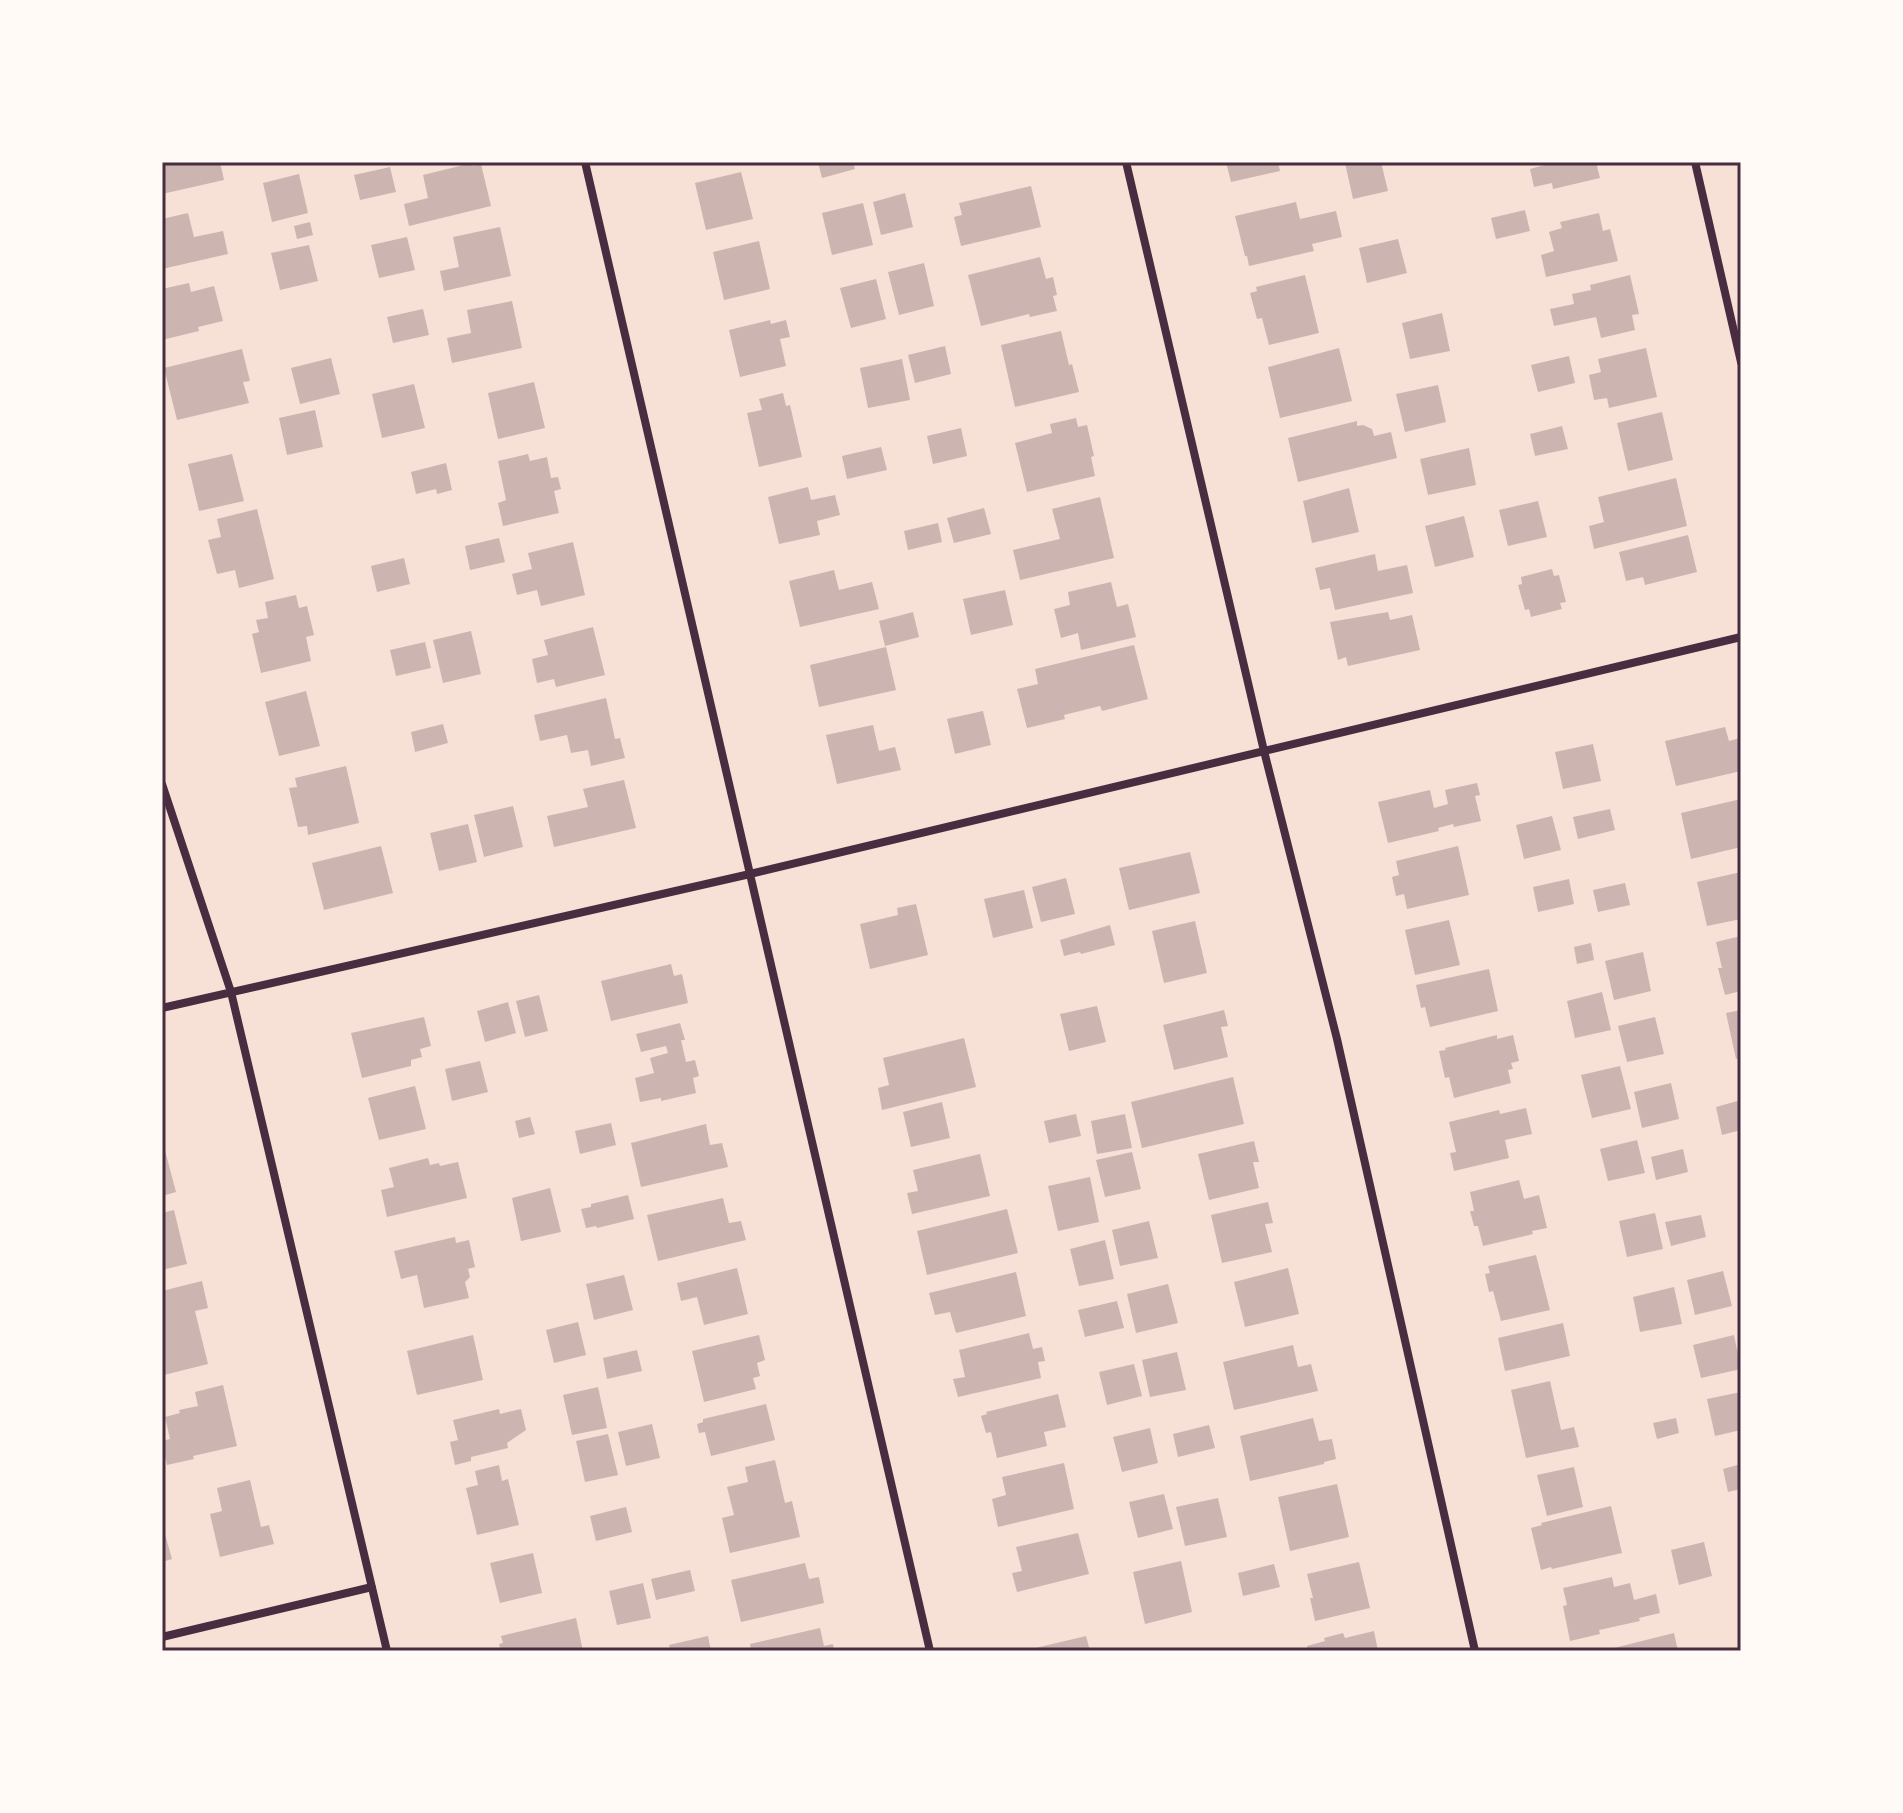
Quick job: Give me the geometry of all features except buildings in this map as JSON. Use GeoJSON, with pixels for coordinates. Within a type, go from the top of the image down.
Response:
{"type":"FeatureCollection","features":[{"type":"Feature","properties":{"kind":"street"},"geometry":{"type":"LineString","coordinates":[[585,162],[930,1651]]}},
{"type":"Feature","properties":{"kind":"street"},"geometry":{"type":"LineString","coordinates":[[1126,162],[1264,751],[1337,1039],[1475,1651]]}},
{"type":"Feature","properties":{"kind":"street"},"geometry":{"type":"LineString","coordinates":[[1695,162],[1741,362]]}},
{"type":"Feature","properties":{"kind":"street"},"geometry":{"type":"LineString","coordinates":[[162,1008],[750,874],[1741,637]]}},
{"type":"Feature","properties":{"kind":"street"},"geometry":{"type":"LineString","coordinates":[[162,784],[231,992],[387,1651]]}},
{"type":"Feature","properties":{"kind":"street"},"geometry":{"type":"LineString","coordinates":[[162,1637],[372,1587]]}}]}
